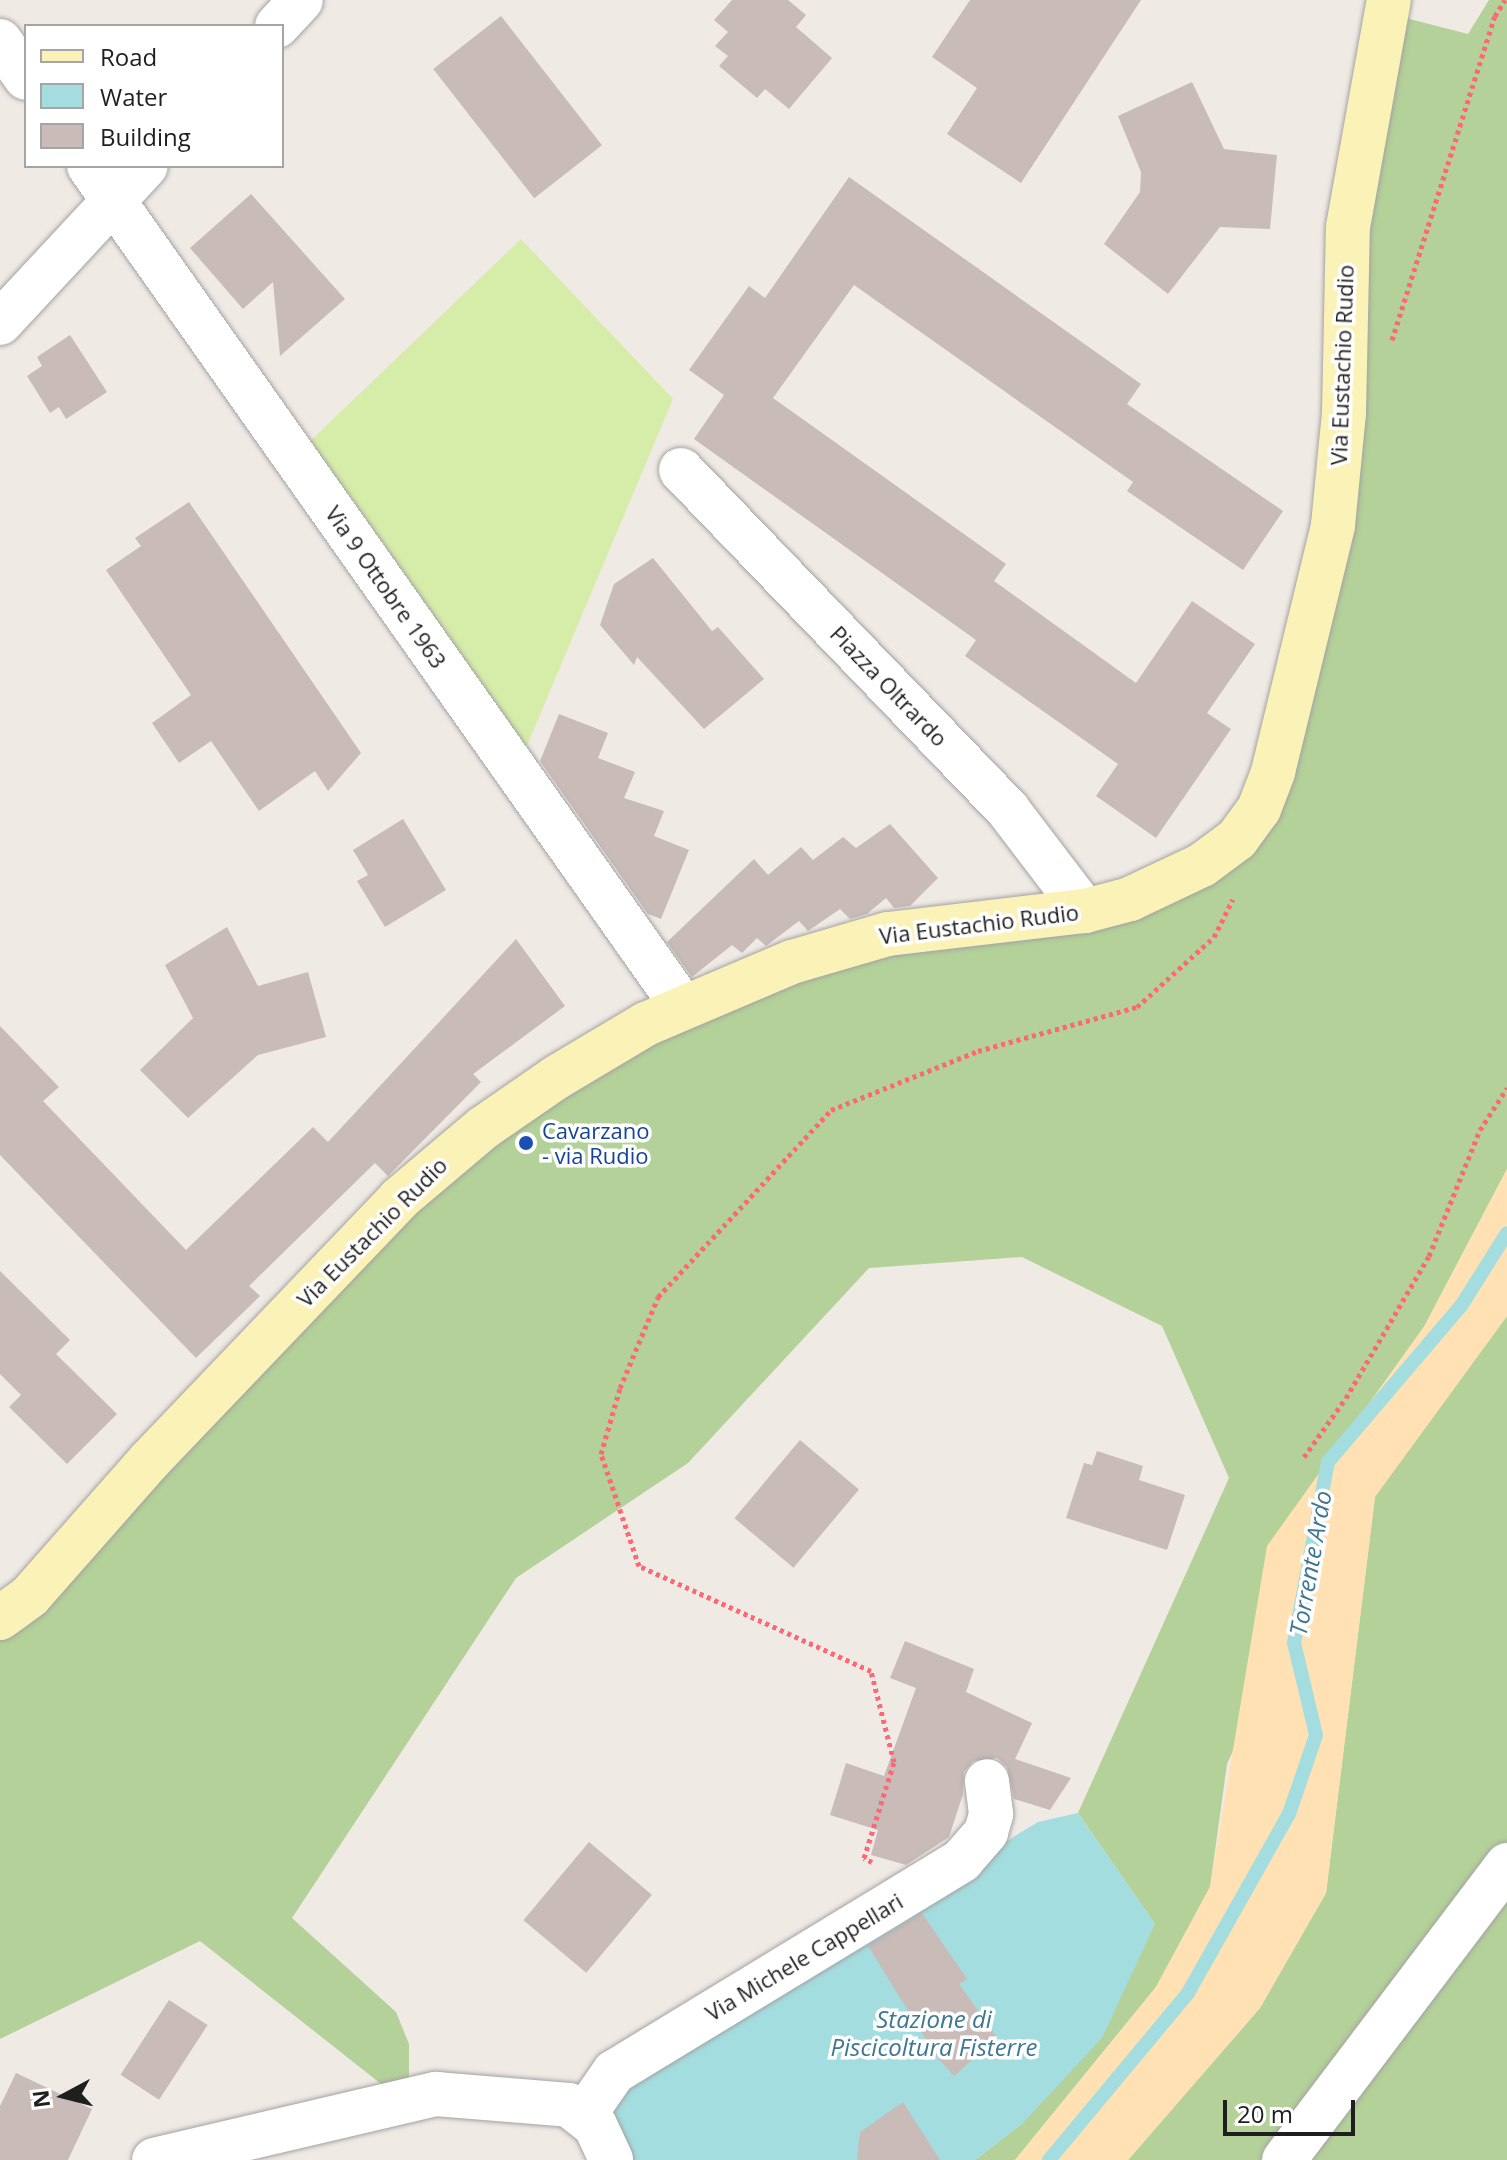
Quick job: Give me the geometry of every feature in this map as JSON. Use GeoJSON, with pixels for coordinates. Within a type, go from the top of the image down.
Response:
{"type":"FeatureCollection","features":[{"type":"Feature","properties":{"kind":"street"},"geometry":{"type":"LineString","coordinates":[[279,24],[301,0]]}},
{"type":"Feature","properties":{"kind":"street","name":"Via Eustachio Rudio"},"geometry":{"type":"LineString","coordinates":[[0,1618],[30,1596],[150,1460],[427,1173],[557,1077],[683,1007],[792,962],[888,934],[1085,911],[1165,885],[1237,839],[1259,809],[1273,772],[1333,525],[1344,413],[1348,227],[1389,0]]}},
{"type":"Feature","properties":{"kind":"street"},"geometry":{"type":"LineString","coordinates":[[0,41],[24,75]]}},
{"type":"Feature","properties":{"kind":"street"},"geometry":{"type":"LineString","coordinates":[[0,323],[101,183],[141,168]]}},
{"type":"Feature","properties":{"kind":"street","name":"Via 9 Ottobre 1963"},"geometry":{"type":"LineString","coordinates":[[101,183],[683,1007]]}},
{"type":"Feature","properties":{"kind":"street","name":"Piazza Oltrardo"},"geometry":{"type":"LineString","coordinates":[[681,470],[1008,810],[1085,911]]}},
{"type":"Feature","properties":{"kind":"street","name":"Via Michele Cappellari"},"geometry":{"type":"LineString","coordinates":[[585,2114],[614,2072],[922,1888],[977,1848],[991,1814],[987,1781]]}},
{"type":"Feature","properties":{"kind":"street"},"geometry":{"type":"LineString","coordinates":[[1284,2160],[1507,1865]]}},
{"type":"Feature","properties":{"kind":"street"},"geometry":{"type":"LineString","coordinates":[[154,2160],[436,2094],[553,2100],[585,2114],[611,2160]]}},
{"type":"Feature","properties":{"kind":"path"},"geometry":{"type":"LineString","coordinates":[[1387,355],[1495,16],[1505,0]]}},
{"type":"Feature","properties":{"kind":"path"},"geometry":{"type":"LineString","coordinates":[[922,1888],[864,1858],[894,1762],[871,1671],[639,1566],[601,1454],[620,1388],[658,1297],[831,1110],[978,1051],[1137,1007],[1214,937],[1235,896]]}},
{"type":"Feature","properties":{"kind":"path"},"geometry":{"type":"LineString","coordinates":[[1304,1457],[1346,1398],[1429,1256],[1480,1130],[1507,1088]]}},
{"type":"Feature","properties":{"kind":"green space"},"geometry":{"type":"Polygon","coordinates":[[[1489,0],[1507,0],[1507,1169],[1425,1325],[1227,1764],[1210,1887],[1156,1987],[1015,2160],[975,2160],[1023,2123],[1155,1924],[1078,1813],[1229,1478],[1162,1326],[1022,1257],[869,1268],[688,1463],[516,1578],[292,1918],[396,2012],[409,2044],[409,2106],[200,1941],[0,2039],[0,1637],[406,1209],[544,1098],[810,962],[1190,883],[1248,810],[1330,484],[1394,15],[1468,34],[1489,0]]]}},
{"type":"Feature","properties":{"kind":"green space"},"geometry":{"type":"Polygon","coordinates":[[[521,239],[673,399],[518,767],[303,448],[521,239]]]}},
{"type":"Feature","properties":{"kind":"green space"},"geometry":{"type":"Polygon","coordinates":[[[1507,1316],[1507,2160],[1128,2160],[1260,2008],[1326,1893],[1375,1496],[1507,1316]]]}},
{"type":"Feature","properties":{"kind":"sand"},"geometry":{"type":"Polygon","coordinates":[[[1507,1169],[1507,1316],[1375,1497],[1326,1893],[1260,2008],[1128,2160],[1015,2160],[1156,1987],[1210,1887],[1267,1546],[1425,1325],[1507,1169]]]}},
{"type":"Feature","properties":{"kind":"water","name":"Stazione di Piscicoltura Fisterre"},"geometry":{"type":"Polygon","coordinates":[[[1078,1813],[1155,1924],[1102,2038],[1023,2123],[975,2160],[605,2160],[582,2099],[1038,1822],[1078,1813]]]}},
{"type":"Feature","properties":{"kind":"building"},"geometry":{"type":"Polygon","coordinates":[[[732,0],[788,0],[806,15],[796,27],[832,58],[789,109],[765,89],[757,98],[719,66],[728,56],[715,46],[728,32],[714,20],[732,0]]]}},
{"type":"Feature","properties":{"kind":"building"},"geometry":{"type":"Polygon","coordinates":[[[970,0],[1141,0],[1021,183],[947,134],[977,88],[932,57],[970,0]]]}},
{"type":"Feature","properties":{"kind":"building"},"geometry":{"type":"Polygon","coordinates":[[[501,16],[602,145],[534,198],[433,69],[501,16]]]}},
{"type":"Feature","properties":{"kind":"building"},"geometry":{"type":"Polygon","coordinates":[[[1192,82],[1224,149],[1277,155],[1270,229],[1220,227],[1168,294],[1104,244],[1140,192],[1141,172],[1118,116],[1192,82]]]}},
{"type":"Feature","properties":{"kind":"building"},"geometry":{"type":"Polygon","coordinates":[[[849,177],[1141,384],[1127,404],[1283,511],[1243,570],[1127,491],[1133,482],[854,285],[773,398],[1006,564],[994,581],[1136,683],[1192,601],[1255,644],[1207,713],[1231,729],[1156,838],[1096,796],[1118,764],[965,656],[976,640],[694,439],[724,395],[689,370],[749,286],[765,298],[849,177]]]}},
{"type":"Feature","properties":{"kind":"building"},"geometry":{"type":"Polygon","coordinates":[[[251,194],[345,299],[280,356],[273,282],[243,309],[190,248],[251,194]]]}},
{"type":"Feature","properties":{"kind":"building"},"geometry":{"type":"Polygon","coordinates":[[[70,335],[107,392],[66,419],[59,407],[50,413],[27,376],[42,366],[37,357],[70,335]]]}},
{"type":"Feature","properties":{"kind":"building"},"geometry":{"type":"Polygon","coordinates":[[[189,502],[361,753],[328,791],[315,771],[259,811],[211,741],[179,763],[152,723],[191,695],[106,570],[141,546],[135,538],[189,502]]]}},
{"type":"Feature","properties":{"kind":"building"},"geometry":{"type":"Polygon","coordinates":[[[653,558],[712,631],[718,627],[764,679],[704,729],[637,657],[634,665],[600,625],[614,584],[653,558]]]}},
{"type":"Feature","properties":{"kind":"building"},"geometry":{"type":"Polygon","coordinates":[[[559,714],[608,733],[598,758],[635,772],[624,798],[664,811],[654,836],[689,850],[661,919],[648,914],[540,761],[559,714]]]}},
{"type":"Feature","properties":{"kind":"building"},"geometry":{"type":"Polygon","coordinates":[[[403,819],[446,890],[385,927],[357,881],[368,875],[353,850],[403,819]]]}},
{"type":"Feature","properties":{"kind":"building"},"geometry":{"type":"Polygon","coordinates":[[[890,824],[938,878],[910,906],[894,908],[886,898],[867,914],[850,919],[840,909],[808,931],[799,921],[766,946],[757,938],[742,953],[732,945],[692,977],[667,942],[754,859],[768,875],[801,847],[813,860],[843,837],[856,848],[890,824]]]}},
{"type":"Feature","properties":{"kind":"building"},"geometry":{"type":"Polygon","coordinates":[[[227,927],[258,986],[308,972],[326,1037],[258,1055],[188,1118],[140,1070],[193,1018],[165,965],[227,927]]]}},
{"type":"Feature","properties":{"kind":"building"},"geometry":{"type":"Polygon","coordinates":[[[516,939],[565,1006],[473,1074],[481,1082],[388,1176],[375,1163],[249,1286],[260,1296],[196,1358],[0,1155],[0,1026],[59,1087],[43,1101],[186,1250],[313,1127],[328,1142],[516,939]]]}},
{"type":"Feature","properties":{"kind":"building"},"geometry":{"type":"Polygon","coordinates":[[[0,1271],[70,1340],[56,1354],[117,1414],[67,1464],[9,1407],[21,1395],[0,1374],[0,1271]]]}},
{"type":"Feature","properties":{"kind":"building"},"geometry":{"type":"Polygon","coordinates":[[[800,1440],[859,1489],[793,1568],[734,1518],[800,1440]]]}},
{"type":"Feature","properties":{"kind":"building"},"geometry":{"type":"Polygon","coordinates":[[[1097,1451],[1143,1466],[1139,1480],[1185,1495],[1167,1550],[1066,1518],[1084,1463],[1092,1465],[1097,1451]]]}},
{"type":"Feature","properties":{"kind":"building"},"geometry":{"type":"Polygon","coordinates":[[[905,1641],[974,1669],[966,1692],[1032,1723],[1015,1759],[1071,1778],[1050,1810],[1014,1799],[1007,1767],[997,1758],[973,1761],[964,1772],[963,1794],[949,1837],[906,1865],[871,1855],[878,1830],[830,1815],[846,1763],[884,1776],[916,1688],[890,1678],[905,1641]]]}},
{"type":"Feature","properties":{"kind":"building"},"geometry":{"type":"Polygon","coordinates":[[[589,1842],[652,1895],[586,1973],[523,1920],[589,1842]]]}},
{"type":"Feature","properties":{"kind":"building"},"geometry":{"type":"Polygon","coordinates":[[[922,1913],[967,1979],[959,1984],[997,2037],[954,2076],[936,2056],[868,1946],[922,1913]]]}},
{"type":"Feature","properties":{"kind":"building"},"geometry":{"type":"Polygon","coordinates":[[[169,2000],[208,2025],[159,2100],[121,2075],[169,2000]]]}},
{"type":"Feature","properties":{"kind":"building"},"geometry":{"type":"Polygon","coordinates":[[[16,2073],[92,2109],[68,2160],[0,2160],[0,2106],[16,2073]]]}},
{"type":"Feature","properties":{"kind":"building"},"geometry":{"type":"Polygon","coordinates":[[[903,2102],[940,2160],[857,2160],[860,2132],[903,2102]]]}},
{"type":"Feature","properties":{"kind":"waterway","name":"Torrente Ardo"},"geometry":{"type":"LineString","coordinates":[[1049,2160],[1188,1993],[1289,1814],[1316,1735],[1294,1643],[1328,1462],[1461,1306],[1507,1233]]}},
{"type":"Feature","properties":{"kind":"place","name":"Cavarzano - via Rudio"},"geometry":{"type":"Point","coordinates":[526,1143]}}]}
